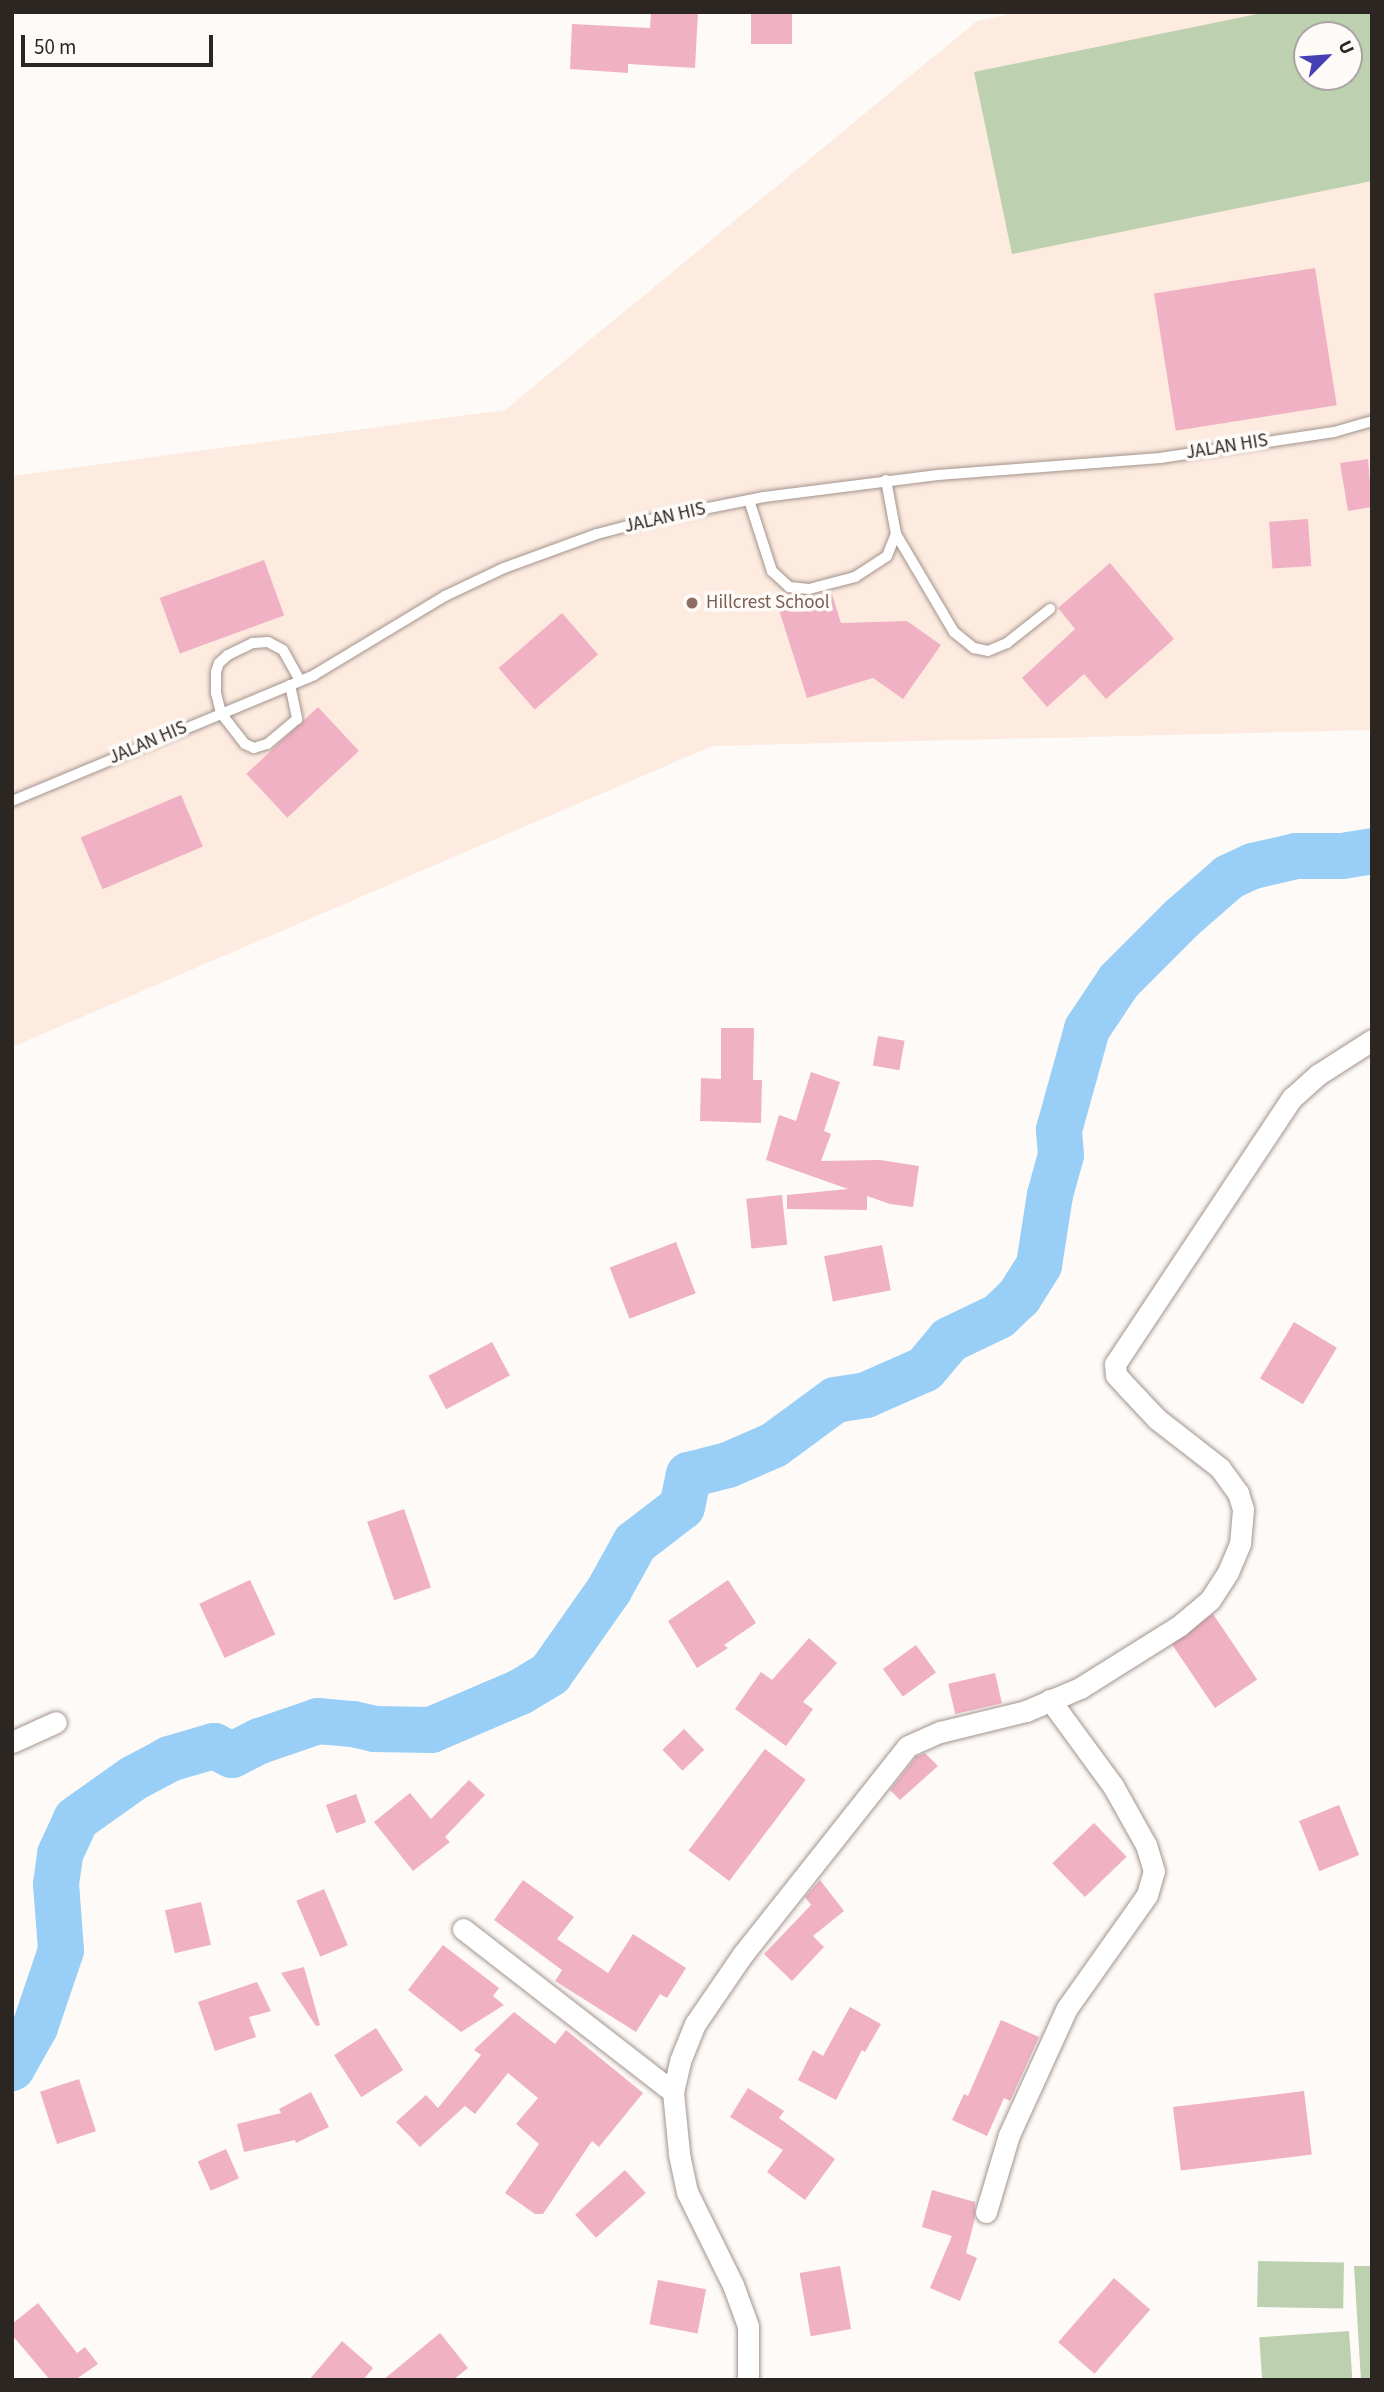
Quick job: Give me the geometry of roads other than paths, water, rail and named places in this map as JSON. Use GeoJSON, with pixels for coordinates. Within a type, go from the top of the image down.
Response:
{"type":"FeatureCollection","features":[{"type":"Feature","properties":{"kind":"street"},"geometry":{"type":"LineString","coordinates":[[748,2380],[748,2326],[733,2285],[687,2192],[678,2153],[673,2092],[680,2061],[695,2024],[716,1990],[901,1754],[918,1740],[1026,1711],[1080,1688],[1179,1626],[1210,1600],[1228,1572],[1244,1527],[1243,1509],[1238,1493],[1220,1468],[1157,1419],[1116,1374],[1115,1364],[1292,1098],[1319,1074],[1372,1040]]}},
{"type":"Feature","properties":{"kind":"street"},"geometry":{"type":"LineString","coordinates":[[986,2212],[1009,2135],[1067,2008],[1147,1895],[1154,1871],[1146,1845],[1113,1786],[1050,1700]]}},
{"type":"Feature","properties":{"kind":"street"},"geometry":{"type":"LineString","coordinates":[[12,1742],[56,1722]]}},
{"type":"Feature","properties":{"kind":"street"},"geometry":{"type":"LineString","coordinates":[[463,1929],[673,2092]]}},
{"type":"Feature","properties":{"kind":"lane","name":"JALAN HIS"},"geometry":{"type":"LineString","coordinates":[[12,801],[295,683],[445,596],[504,568],[597,534],[658,518],[749,500],[886,480],[1160,458],[1334,432],[1372,421]]}},
{"type":"Feature","properties":{"kind":"lane"},"geometry":{"type":"LineString","coordinates":[[886,480],[896,534],[954,632],[974,648],[988,651],[1007,643],[1050,609]]}},
{"type":"Feature","properties":{"kind":"lane"},"geometry":{"type":"LineString","coordinates":[[749,500],[772,571],[789,587],[821,587],[855,577],[887,556],[896,534]]}},
{"type":"Feature","properties":{"kind":"lane"},"geometry":{"type":"LineString","coordinates":[[268,642],[282,650],[295,683],[297,719],[267,744],[254,748],[245,744],[221,713],[216,693],[216,672],[219,663],[242,648],[268,642]]}},
{"type":"Feature","properties":{"kind":"waterway"},"geometry":{"type":"LineString","coordinates":[[12,2068],[35,2027],[61,1950],[56,1884],[60,1854],[76,1819],[134,1778],[169,1759],[214,1746],[232,1755],[260,1741],[318,1721],[374,1729],[431,1730],[520,1692],[550,1674],[609,1590],[635,1543],[682,1507],[689,1475],[728,1465],[774,1445],[835,1400],[866,1395],[925,1369],[949,1340],[999,1316],[1019,1297],[1039,1265],[1050,1195],[1061,1155],[1059,1130],[1087,1029],[1119,981],[1182,918],[1229,877],[1253,866],[1296,856],[1342,856],[1372,851]]}},
{"type":"Feature","properties":{"kind":"place","name":"Hillcrest School"},"geometry":{"type":"Point","coordinates":[692,603]}}]}
